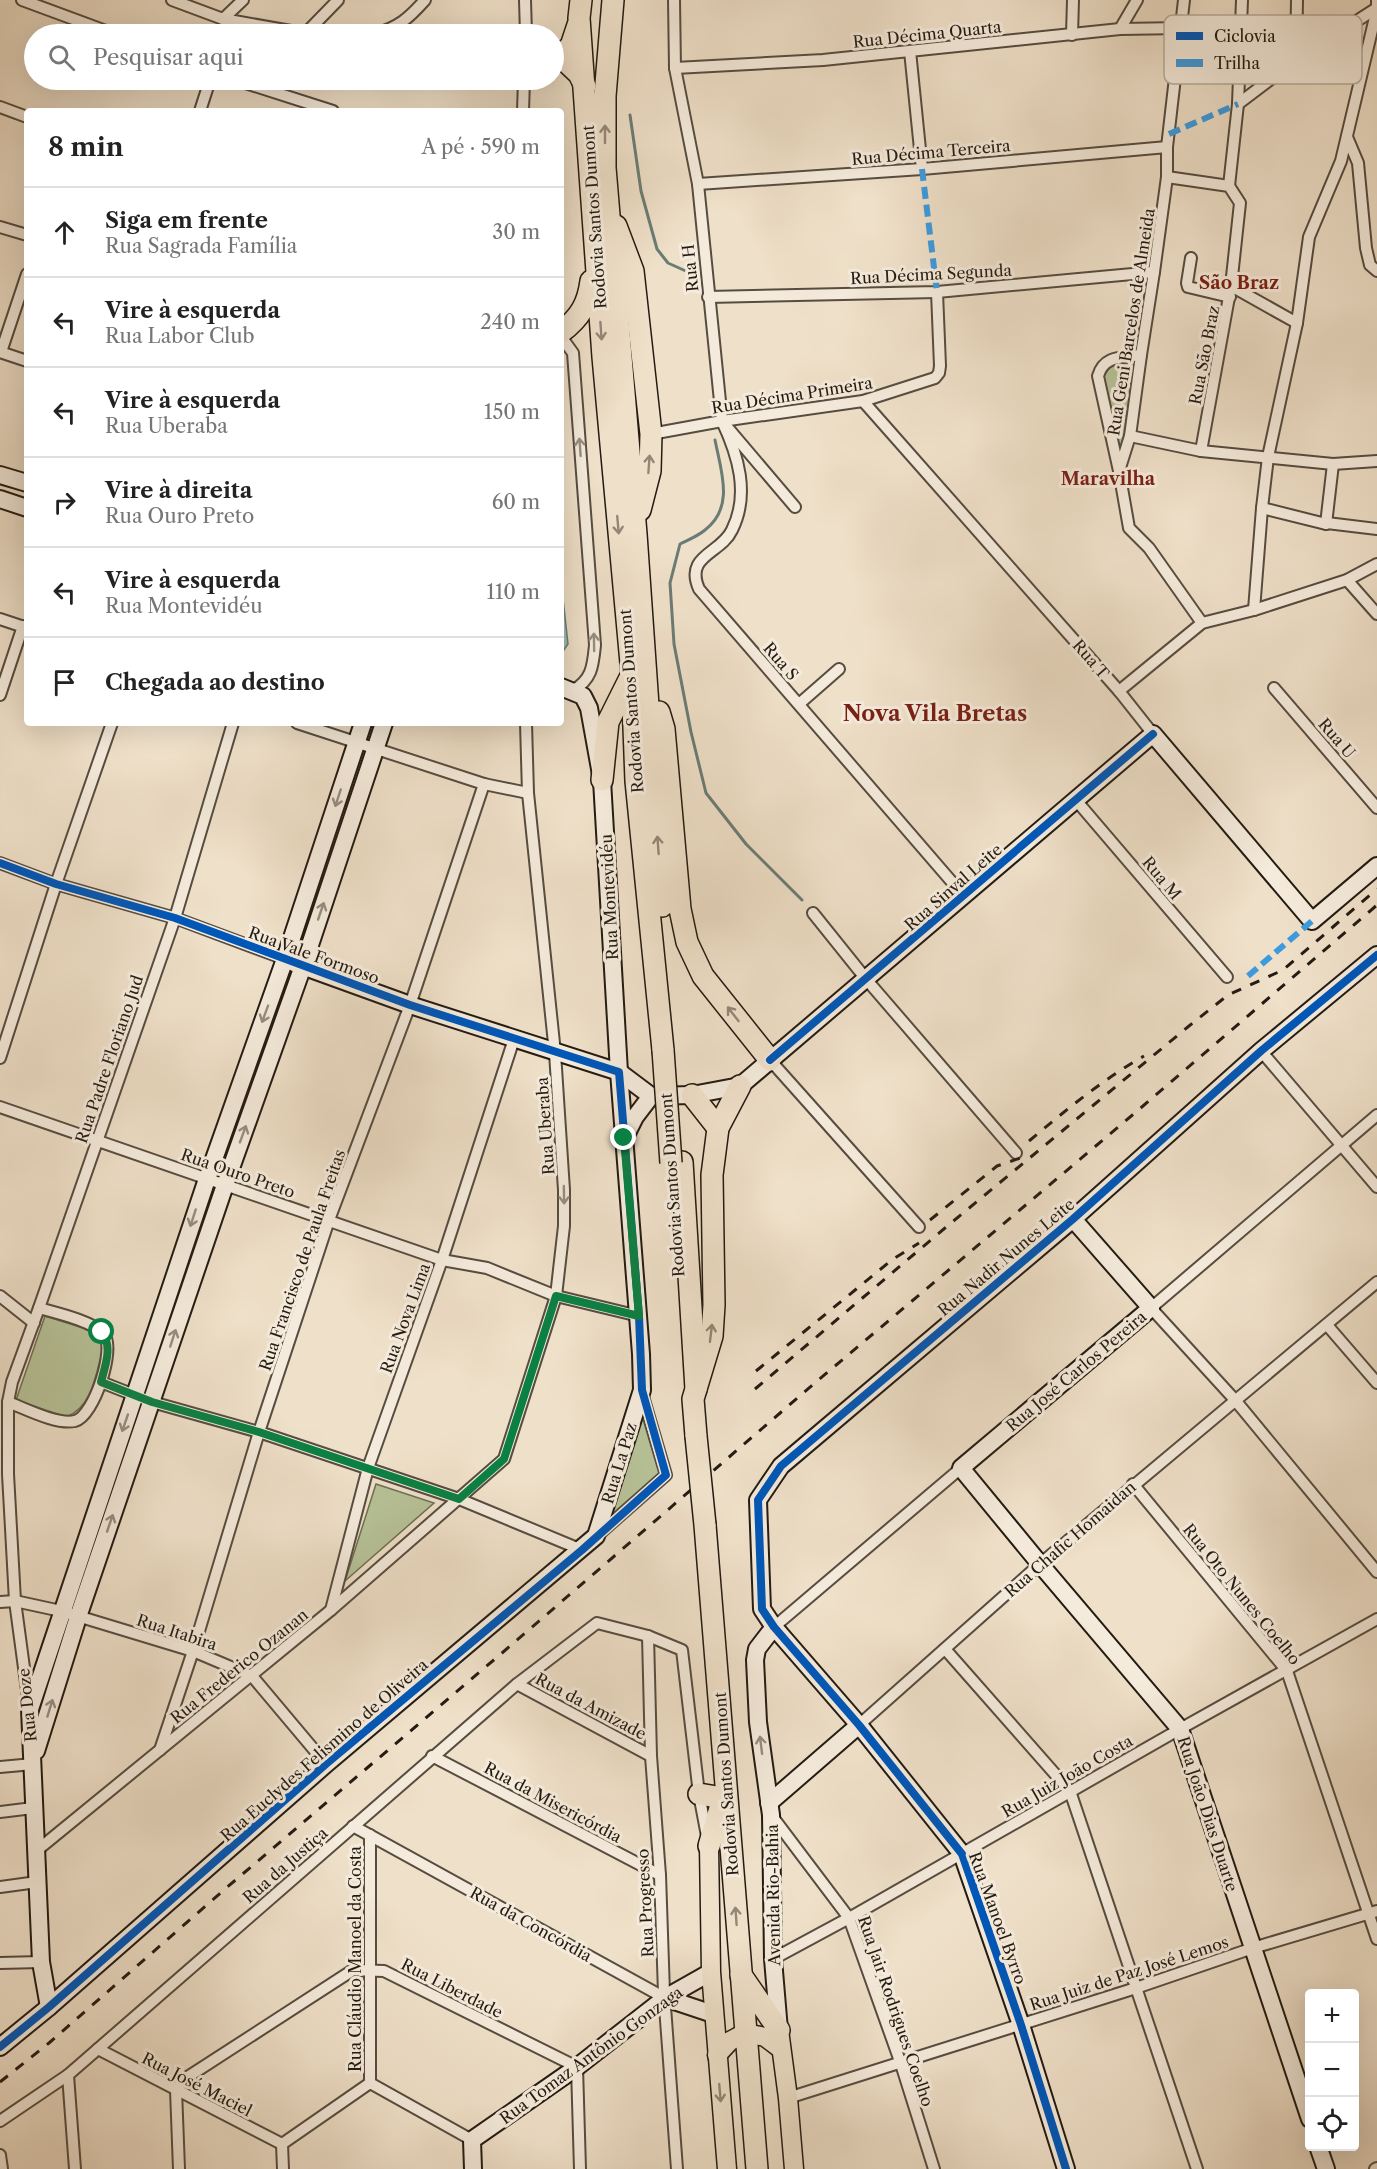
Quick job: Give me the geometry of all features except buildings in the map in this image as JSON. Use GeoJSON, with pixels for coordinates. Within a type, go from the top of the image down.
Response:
{"type":"FeatureCollection","features":[{"type":"Feature","properties":{"kind":"highway","name":"Rodovia Santos Dumont"},"geometry":{"type":"LineString","coordinates":[[614,0],[604,96],[608,203],[636,534],[638,668],[636,781],[669,1050]]}},
{"type":"Feature","properties":{"kind":"highway","name":"Rodovia Santos Dumont"},"geometry":{"type":"LineString","coordinates":[[580,9],[603,357],[661,892],[677,1163],[686,1392],[694,1394],[757,2169]]}},
{"type":"Feature","properties":{"kind":"highway"},"geometry":{"type":"LineString","coordinates":[[564,52],[568,50],[574,40],[580,9]]}},
{"type":"Feature","properties":{"kind":"highway"},"geometry":{"type":"LineString","coordinates":[[564,61],[579,74],[585,87]]}},
{"type":"Feature","properties":{"kind":"highway"},"geometry":{"type":"LineString","coordinates":[[608,203],[633,271],[651,434],[650,471],[636,534]]}},
{"type":"Feature","properties":{"kind":"highway"},"geometry":{"type":"LineString","coordinates":[[564,330],[583,312],[589,297],[596,254]]}},
{"type":"Feature","properties":{"kind":"highway"},"geometry":{"type":"LineString","coordinates":[[602,780],[608,722],[638,668]]}},
{"type":"Feature","properties":{"kind":"highway"},"geometry":{"type":"LineString","coordinates":[[638,668],[664,729],[680,909],[687,942],[703,976],[770,1060]]}},
{"type":"Feature","properties":{"kind":"highway"},"geometry":{"type":"LineString","coordinates":[[602,780],[608,770],[619,767],[630,771],[636,781]]}},
{"type":"Feature","properties":{"kind":"highway"},"geometry":{"type":"LineString","coordinates":[[694,1394],[712,1336],[714,1305],[712,1175],[718,1128],[740,1086]]}},
{"type":"Feature","properties":{"kind":"highway"},"geometry":{"type":"LineString","coordinates":[[692,1095],[718,1128]]}},
{"type":"Feature","properties":{"kind":"highway"},"geometry":{"type":"LineString","coordinates":[[699,1794],[725,1790],[709,1846]]}},
{"type":"Feature","properties":{"kind":"highway"},"geometry":{"type":"LineString","coordinates":[[740,1974],[780,2040]]}},
{"type":"Feature","properties":{"kind":"main road"},"geometry":{"type":"LineString","coordinates":[[709,1846],[713,2014],[729,2167]]}},
{"type":"Feature","properties":{"kind":"main road"},"geometry":{"type":"LineString","coordinates":[[717,2055],[730,2041],[745,2033],[780,2040]]}},
{"type":"Feature","properties":{"kind":"main road","name":"Avenida Rio-Bahia"},"geometry":{"type":"LineString","coordinates":[[780,2040],[788,2098],[789,2166]]}},
{"type":"Feature","properties":{"kind":"street"},"geometry":{"type":"LineString","coordinates":[[22,0],[87,24]]}},
{"type":"Feature","properties":{"kind":"street"},"geometry":{"type":"LineString","coordinates":[[172,0],[223,19],[251,24]]}},
{"type":"Feature","properties":{"kind":"street"},"geometry":{"type":"LineString","coordinates":[[223,19],[243,0]]}},
{"type":"Feature","properties":{"kind":"street"},"geometry":{"type":"LineString","coordinates":[[316,24],[338,0]]}},
{"type":"Feature","properties":{"kind":"street"},"geometry":{"type":"LineString","coordinates":[[400,24],[412,15],[425,0]]}},
{"type":"Feature","properties":{"kind":"street"},"geometry":{"type":"LineString","coordinates":[[525,0],[526,24]]}},
{"type":"Feature","properties":{"kind":"street","name":"Rua H"},"geometry":{"type":"LineString","coordinates":[[674,0],[675,68],[698,184],[722,422]]}},
{"type":"Feature","properties":{"kind":"street"},"geometry":{"type":"LineString","coordinates":[[1072,35],[1073,0]]}},
{"type":"Feature","properties":{"kind":"street"},"geometry":{"type":"LineString","coordinates":[[1120,30],[1137,0]]}},
{"type":"Feature","properties":{"kind":"street","name":"Rua Geni Barcelos de Almeida"},"geometry":{"type":"LineString","coordinates":[[1183,15],[1184,0]]}},
{"type":"Feature","properties":{"kind":"street"},"geometry":{"type":"LineString","coordinates":[[1241,15],[1242,0]]}},
{"type":"Feature","properties":{"kind":"street"},"geometry":{"type":"LineString","coordinates":[[1298,0],[1298,15]]}},
{"type":"Feature","properties":{"kind":"street"},"geometry":{"type":"LineString","coordinates":[[1362,72],[1377,0]]}},
{"type":"Feature","properties":{"kind":"street"},"geometry":{"type":"LineString","coordinates":[[1362,18],[1377,8]]}},
{"type":"Feature","properties":{"kind":"street","name":"Rua Décima Quarta"},"geometry":{"type":"LineString","coordinates":[[675,68],[823,60],[1120,30],[1164,29]]}},
{"type":"Feature","properties":{"kind":"street"},"geometry":{"type":"LineString","coordinates":[[910,51],[922,169]]}},
{"type":"Feature","properties":{"kind":"street","name":"Rua Geni Barcelos de Almeida"},"geometry":{"type":"LineString","coordinates":[[1175,84],[1167,147],[1167,177],[1131,436],[1119,471],[1129,528],[1149,548],[1202,623]]}},
{"type":"Feature","properties":{"kind":"street"},"geometry":{"type":"LineString","coordinates":[[1167,177],[1229,186],[1239,84]]}},
{"type":"Feature","properties":{"kind":"street"},"geometry":{"type":"LineString","coordinates":[[1238,104],[1264,84]]}},
{"type":"Feature","properties":{"kind":"street"},"geometry":{"type":"LineString","coordinates":[[1254,610],[1268,457],[1297,323],[1309,237],[1341,161],[1359,84]]}},
{"type":"Feature","properties":{"kind":"street"},"geometry":{"type":"LineString","coordinates":[[201,108],[207,90]]}},
{"type":"Feature","properties":{"kind":"street"},"geometry":{"type":"LineString","coordinates":[[267,90],[324,108]]}},
{"type":"Feature","properties":{"kind":"street"},"geometry":{"type":"LineString","coordinates":[[523,108],[524,90]]}},
{"type":"Feature","properties":{"kind":"street"},"geometry":{"type":"LineString","coordinates":[[0,107],[24,116]]}},
{"type":"Feature","properties":{"kind":"street"},"geometry":{"type":"LineString","coordinates":[[1347,136],[1358,163],[1366,248],[1370,265],[1377,271]]}},
{"type":"Feature","properties":{"kind":"street","name":"Rua Décima Terceira"},"geometry":{"type":"LineString","coordinates":[[698,184],[922,169],[1167,147]]}},
{"type":"Feature","properties":{"kind":"street","name":"Rua São Braz"},"geometry":{"type":"LineString","coordinates":[[1201,451],[1230,292],[1240,203],[1229,186]]}},
{"type":"Feature","properties":{"kind":"street"},"geometry":{"type":"LineString","coordinates":[[0,227],[24,234]]}},
{"type":"Feature","properties":{"kind":"street"},"geometry":{"type":"LineString","coordinates":[[1191,258],[1188,287],[1230,292],[1297,323]]}},
{"type":"Feature","properties":{"kind":"street","name":"Rua Décima Segunda"},"geometry":{"type":"LineString","coordinates":[[708,297],[937,292],[1154,272]]}},
{"type":"Feature","properties":{"kind":"street"},"geometry":{"type":"LineString","coordinates":[[24,283],[0,352],[24,360]]}},
{"type":"Feature","properties":{"kind":"street","name":"Rua Décima Primeira"},"geometry":{"type":"LineString","coordinates":[[651,434],[863,402],[935,378],[940,366],[937,292]]}},
{"type":"Feature","properties":{"kind":"street","name":"Rua Montevidéu"},"geometry":{"type":"LineString","coordinates":[[564,341],[573,353],[595,645],[592,671],[583,685],[567,689]]}},
{"type":"Feature","properties":{"kind":"street"},"geometry":{"type":"LineString","coordinates":[[1119,471],[1098,376],[1101,367],[1108,360],[1141,355]]}},
{"type":"Feature","properties":{"kind":"street","name":"Rua T"},"geometry":{"type":"LineString","coordinates":[[863,402],[1119,691],[1312,921],[1377,866]]}},
{"type":"Feature","properties":{"kind":"street"},"geometry":{"type":"LineString","coordinates":[[722,422],[795,507]]}},
{"type":"Feature","properties":{"kind":"street","name":"Rua S"},"geometry":{"type":"LineString","coordinates":[[722,422],[734,446],[741,485],[740,510],[731,532],[696,565],[694,577],[699,589],[964,896]]}},
{"type":"Feature","properties":{"kind":"street"},"geometry":{"type":"LineString","coordinates":[[1131,436],[1201,451],[1333,464],[1377,461]]}},
{"type":"Feature","properties":{"kind":"street"},"geometry":{"type":"LineString","coordinates":[[1326,524],[1333,464]]}},
{"type":"Feature","properties":{"kind":"street"},"geometry":{"type":"LineString","coordinates":[[0,475],[24,482]]}},
{"type":"Feature","properties":{"kind":"street"},"geometry":{"type":"LineString","coordinates":[[0,498],[24,507]]}},
{"type":"Feature","properties":{"kind":"street"},"geometry":{"type":"LineString","coordinates":[[1262,508],[1326,524],[1377,529]]}},
{"type":"Feature","properties":{"kind":"street"},"geometry":{"type":"LineString","coordinates":[[1119,691],[1202,623],[1254,610],[1347,580],[1377,564]]}},
{"type":"Feature","properties":{"kind":"street"},"geometry":{"type":"LineString","coordinates":[[1347,580],[1377,614]]}},
{"type":"Feature","properties":{"kind":"street"},"geometry":{"type":"LineString","coordinates":[[0,619],[24,627]]}},
{"type":"Feature","properties":{"kind":"street"},"geometry":{"type":"LineString","coordinates":[[0,695],[24,630]]}},
{"type":"Feature","properties":{"kind":"street"},"geometry":{"type":"LineString","coordinates":[[799,704],[840,669]]}},
{"type":"Feature","properties":{"kind":"street","name":"Rua U"},"geometry":{"type":"LineString","coordinates":[[1274,688],[1377,808]]}},
{"type":"Feature","properties":{"kind":"street","name":"Rua Montevidéu"},"geometry":{"type":"LineString","coordinates":[[567,689],[583,696],[589,708],[602,780],[619,1072],[639,1316],[642,1390],[666,1475]]}},
{"type":"Feature","properties":{"kind":"street"},"geometry":{"type":"LineString","coordinates":[[0,1058],[56,884],[111,726]]}},
{"type":"Feature","properties":{"kind":"street","name":"Rua Padre Floriano Jud"},"geometry":{"type":"LineString","coordinates":[[6,1395],[34,1323],[175,918],[232,726]]}},
{"type":"Feature","properties":{"kind":"street"},"geometry":{"type":"LineString","coordinates":[[306,726],[484,784],[528,793]]}},
{"type":"Feature","properties":{"kind":"street"},"geometry":{"type":"LineString","coordinates":[[30,1709],[61,1611],[207,1179],[285,959],[362,726]]}},
{"type":"Feature","properties":{"kind":"street"},"geometry":{"type":"LineString","coordinates":[[0,1767],[33,1764],[78,1617],[225,1185],[303,966],[383,726]]}},
{"type":"Feature","properties":{"kind":"street","name":"Rua Uberaba"},"geometry":{"type":"LineString","coordinates":[[459,1499],[504,1459],[556,1296],[564,1226],[564,1190],[555,1053],[528,793],[526,726]]}},
{"type":"Feature","properties":{"kind":"street","name":"Rua Sinval Leite"},"geometry":{"type":"LineString","coordinates":[[740,1086],[1153,734]]}},
{"type":"Feature","properties":{"kind":"street","name":"Rua Francisco de Paula Freitas"},"geometry":{"type":"LineString","coordinates":[[160,1750],[193,1651],[259,1432],[329,1220],[410,1005],[484,784]]}},
{"type":"Feature","properties":{"kind":"street","name":"Rua M"},"geometry":{"type":"LineString","coordinates":[[1075,799],[1227,977]]}},
{"type":"Feature","properties":{"kind":"street","name":"Rua Vale Formoso"},"geometry":{"type":"LineString","coordinates":[[0,863],[56,884],[175,918],[410,1005],[619,1072],[651,1096]]}},
{"type":"Feature","properties":{"kind":"street"},"geometry":{"type":"LineString","coordinates":[[813,913],[866,979],[1016,1153]]}},
{"type":"Feature","properties":{"kind":"street","name":"Rua Nadir Nunes Leite"},"geometry":{"type":"LineString","coordinates":[[774,1627],[762,1610],[758,1500],[781,1466],[1073,1219],[1261,1051],[1376,959]]}},
{"type":"Feature","properties":{"kind":"street","name":"Rua Nova Lima"},"geometry":{"type":"LineString","coordinates":[[331,1610],[368,1468],[442,1260],[514,1039]]}},
{"type":"Feature","properties":{"kind":"street"},"geometry":{"type":"LineString","coordinates":[[1261,1051],[1377,1187]]}},
{"type":"Feature","properties":{"kind":"street"},"geometry":{"type":"LineString","coordinates":[[770,1060],[919,1227]]}},
{"type":"Feature","properties":{"kind":"street"},"geometry":{"type":"LineString","coordinates":[[624,1138],[637,1114],[651,1096],[692,1095],[740,1086]]}},
{"type":"Feature","properties":{"kind":"street","name":"Rua Ouro Preto"},"geometry":{"type":"LineString","coordinates":[[0,1107],[442,1260],[487,1268],[556,1296],[639,1316]]}},
{"type":"Feature","properties":{"kind":"street","name":"Rua José Carlos Pereira"},"geometry":{"type":"LineString","coordinates":[[774,1627],[1377,1115]]}},
{"type":"Feature","properties":{"kind":"street"},"geometry":{"type":"LineString","coordinates":[[1073,1219],[1235,1400],[1377,1572]]}},
{"type":"Feature","properties":{"kind":"street","name":"Rua Chafic Homaidan"},"geometry":{"type":"LineString","coordinates":[[770,1809],[859,1725],[1040,1564],[1377,1282]]}},
{"type":"Feature","properties":{"kind":"street"},"geometry":{"type":"LineString","coordinates":[[0,1296],[34,1323]]}},
{"type":"Feature","properties":{"kind":"street"},"geometry":{"type":"LineString","coordinates":[[6,1395],[64,1422],[77,1420],[84,1416],[101,1382],[108,1347],[107,1339],[102,1332],[93,1326],[39,1308]]}},
{"type":"Feature","properties":{"kind":"street"},"geometry":{"type":"LineString","coordinates":[[1327,1325],[1377,1383]]}},
{"type":"Feature","properties":{"kind":"street"},"geometry":{"type":"LineString","coordinates":[[101,1382],[152,1402],[259,1432],[459,1499],[582,1550]]}},
{"type":"Feature","properties":{"kind":"street","name":"Rua La Paz"},"geometry":{"type":"LineString","coordinates":[[596,1536],[642,1390]]}},
{"type":"Feature","properties":{"kind":"street","name":"Rua Doze"},"geometry":{"type":"LineString","coordinates":[[6,1395],[4,1474],[15,1601],[30,1709],[41,1962],[49,2007]]}},
{"type":"Feature","properties":{"kind":"street","name":"Rua João Dias Duarte"},"geometry":{"type":"LineString","coordinates":[[961,1468],[1180,1729],[1305,2104]]}},
{"type":"Feature","properties":{"kind":"street","name":"Rua Euclydes Felismino de Oliveira"},"geometry":{"type":"LineString","coordinates":[[0,2047],[49,2007],[326,1764],[582,1550],[666,1475]]}},
{"type":"Feature","properties":{"kind":"street","name":"Rua Oto Nunes Coelho"},"geometry":{"type":"LineString","coordinates":[[1133,1484],[1287,1671],[1373,1913],[1377,1939]]}},
{"type":"Feature","properties":{"kind":"street","name":"Rua Frederico Ozanan"},"geometry":{"type":"LineString","coordinates":[[35,1852],[252,1676],[459,1499]]}},
{"type":"Feature","properties":{"kind":"street","name":"Rua Itabira"},"geometry":{"type":"LineString","coordinates":[[0,1602],[15,1601],[61,1611],[193,1651],[252,1676],[326,1764]]}},
{"type":"Feature","properties":{"kind":"street","name":"Rua Juiz João Costa"},"geometry":{"type":"LineString","coordinates":[[773,1959],[1377,1619]]}},
{"type":"Feature","properties":{"kind":"street","name":"Rua da Justiça"},"geometry":{"type":"LineString","coordinates":[[0,2121],[68,2075],[432,1756],[517,1684],[597,1623],[648,1636]]}},
{"type":"Feature","properties":{"kind":"street","name":"Rua Manoel Byrro"},"geometry":{"type":"LineString","coordinates":[[774,1627],[859,1725],[962,1854],[1021,2025],[1066,2169]]}},
{"type":"Feature","properties":{"kind":"street","name":"Avenida Rio-Bahia"},"geometry":{"type":"LineString","coordinates":[[774,1627],[757,1649],[755,1660],[758,1722],[770,1809],[773,1959],[780,2040]]}},
{"type":"Feature","properties":{"kind":"street"},"geometry":{"type":"LineString","coordinates":[[648,1636],[682,1650],[699,1794],[709,1846]]}},
{"type":"Feature","properties":{"kind":"street","name":"Rua Progresso"},"geometry":{"type":"LineString","coordinates":[[648,1636],[651,1756],[677,2169]]}},
{"type":"Feature","properties":{"kind":"street"},"geometry":{"type":"LineString","coordinates":[[945,1649],[1070,1791],[1197,2169]]}},
{"type":"Feature","properties":{"kind":"street","name":"Rua da Amizade"},"geometry":{"type":"LineString","coordinates":[[517,1684],[651,1756]]}},
{"type":"Feature","properties":{"kind":"street","name":"Rua da Misericórdia"},"geometry":{"type":"LineString","coordinates":[[432,1756],[660,1875]]}},
{"type":"Feature","properties":{"kind":"street"},"geometry":{"type":"LineString","coordinates":[[0,1812],[33,1808]]}},
{"type":"Feature","properties":{"kind":"street","name":"Rua Jair Rodrigues Coelho"},"geometry":{"type":"LineString","coordinates":[[770,1809],[849,1918],[934,2169]]}},
{"type":"Feature","properties":{"kind":"street","name":"Rua da Concórdia"},"geometry":{"type":"LineString","coordinates":[[353,1826],[665,1998],[713,2014]]}},
{"type":"Feature","properties":{"kind":"street","name":"Rua Cláudio Manoel da Costa"},"geometry":{"type":"LineString","coordinates":[[370,1835],[370,2083]]}},
{"type":"Feature","properties":{"kind":"street"},"geometry":{"type":"LineString","coordinates":[[0,1887],[37,1882]]}},
{"type":"Feature","properties":{"kind":"street","name":"Rua Juiz de Paz José Lemos"},"geometry":{"type":"LineString","coordinates":[[788,2098],[1136,1988],[1253,1947],[1373,1913]]}},
{"type":"Feature","properties":{"kind":"street"},"geometry":{"type":"LineString","coordinates":[[0,1963],[41,1962]]}},
{"type":"Feature","properties":{"kind":"street"},"geometry":{"type":"LineString","coordinates":[[179,2169],[176,2090],[183,2080],[353,1970],[369,1970]]}},
{"type":"Feature","properties":{"kind":"street","name":"Rua Liberdade"},"geometry":{"type":"LineString","coordinates":[[369,1970],[384,1971],[577,2067]]}},
{"type":"Feature","properties":{"kind":"street","name":"Rua Tomaz Antônio Gonzaga"},"geometry":{"type":"LineString","coordinates":[[472,2140],[577,2067],[665,1998],[711,1972]]}},
{"type":"Feature","properties":{"kind":"street","name":"Rua José Maciel"},"geometry":{"type":"LineString","coordinates":[[98,2049],[282,2144]]}},
{"type":"Feature","properties":{"kind":"street"},"geometry":{"type":"LineString","coordinates":[[577,2067],[580,2169]]}},
{"type":"Feature","properties":{"kind":"street"},"geometry":{"type":"LineString","coordinates":[[68,2075],[75,2169]]}},
{"type":"Feature","properties":{"kind":"street"},"geometry":{"type":"LineString","coordinates":[[283,2169],[282,2144],[370,2083],[472,2140],[473,2169]]}},
{"type":"Feature","properties":{"kind":"street"},"geometry":{"type":"LineString","coordinates":[[1320,2151],[1326,2169]]}},
{"type":"Feature","properties":{"kind":"street"},"geometry":{"type":"LineString","coordinates":[[0,2155],[2,2169]]}},
{"type":"Feature","properties":{"kind":"green space"},"geometry":{"type":"Polygon","coordinates":[[[1137,357],[1128,434],[1119,465],[1100,372],[1108,363],[1137,357]]]}},
{"type":"Feature","properties":{"kind":"green space"},"geometry":{"type":"Polygon","coordinates":[[[45,1316],[96,1332],[103,1348],[88,1397],[82,1406],[66,1417],[16,1400],[45,1316]]]}},
{"type":"Feature","properties":{"kind":"green space"},"geometry":{"type":"Polygon","coordinates":[[[642,1402],[662,1472],[604,1524],[642,1402]]]}},
{"type":"Feature","properties":{"kind":"green space"},"geometry":{"type":"Polygon","coordinates":[[[376,1484],[434,1503],[345,1581],[376,1484]]]}},
{"type":"Feature","properties":{"kind":"water"},"geometry":{"type":"Polygon","coordinates":[[[564,607],[568,644],[564,650],[564,607]]]}},
{"type":"Feature","properties":{"kind":"waterway"},"geometry":{"type":"LineString","coordinates":[[630,115],[641,191],[657,249],[668,263],[688,272],[695,282]]}},
{"type":"Feature","properties":{"kind":"waterway"},"geometry":{"type":"LineString","coordinates":[[715,440],[724,488],[723,500],[714,521],[702,532],[680,544],[670,583],[674,644],[691,732],[706,793],[746,844],[802,900]]}},
{"type":"Feature","properties":{"kind":"railway"},"geometry":{"type":"LineString","coordinates":[[755,1389],[1189,1026],[1228,995],[1283,970],[1377,889]]}},
{"type":"Feature","properties":{"kind":"railway"},"geometry":{"type":"LineString","coordinates":[[0,2082],[49,2043],[816,1382],[1377,905]]}},
{"type":"Feature","properties":{"kind":"railway"},"geometry":{"type":"LineString","coordinates":[[1029,1141],[1099,1085],[1144,1056]]}},
{"type":"Feature","properties":{"kind":"railway"},"geometry":{"type":"LineString","coordinates":[[930,1220],[997,1166],[1029,1155]]}},
{"type":"Feature","properties":{"kind":"railway"},"geometry":{"type":"LineString","coordinates":[[756,1371],[893,1259],[919,1243]]}},
{"type":"Feature","properties":{"kind":"marked path"},"geometry":{"type":"LineString","coordinates":[[1169,134],[1238,104]]}},
{"type":"Feature","properties":{"kind":"marked path"},"geometry":{"type":"LineString","coordinates":[[922,169],[937,292]]}},
{"type":"Feature","properties":{"kind":"marked path"},"geometry":{"type":"LineString","coordinates":[[1248,976],[1312,921]]}},
{"type":"Feature","properties":{"kind":"cycle path"},"geometry":{"type":"LineString","coordinates":[[770,1060],[1153,734]]}},
{"type":"Feature","properties":{"kind":"cycle path"},"geometry":{"type":"LineString","coordinates":[[0,863],[56,884],[175,918],[410,1005],[619,1072],[639,1316],[642,1390],[666,1475],[582,1550],[326,1764],[49,2007],[0,2047]]}},
{"type":"Feature","properties":{"kind":"cycle path"},"geometry":{"type":"LineString","coordinates":[[1066,2169],[1021,2025],[962,1854],[859,1725],[774,1627],[762,1609],[758,1500],[781,1466],[1073,1219],[1261,1051],[1377,955]]}},
{"type":"Feature","properties":{"kind":"district","name":"São Braz"},"geometry":{"type":"Point","coordinates":[1239,283]}},
{"type":"Feature","properties":{"kind":"district","name":"Maravilha"},"geometry":{"type":"Point","coordinates":[1108,479]}},
{"type":"Feature","properties":{"kind":"district","name":"Nova Vila Bretas"},"geometry":{"type":"Point","coordinates":[935,713]}},
{"type":"Feature","properties":{"kind":"route"},"geometry":{"type":"LineString","coordinates":[[102,1332],[107,1339],[108,1347],[101,1382],[152,1402],[259,1432],[459,1499],[504,1459],[556,1296],[639,1316],[624,1138]]}}]}
